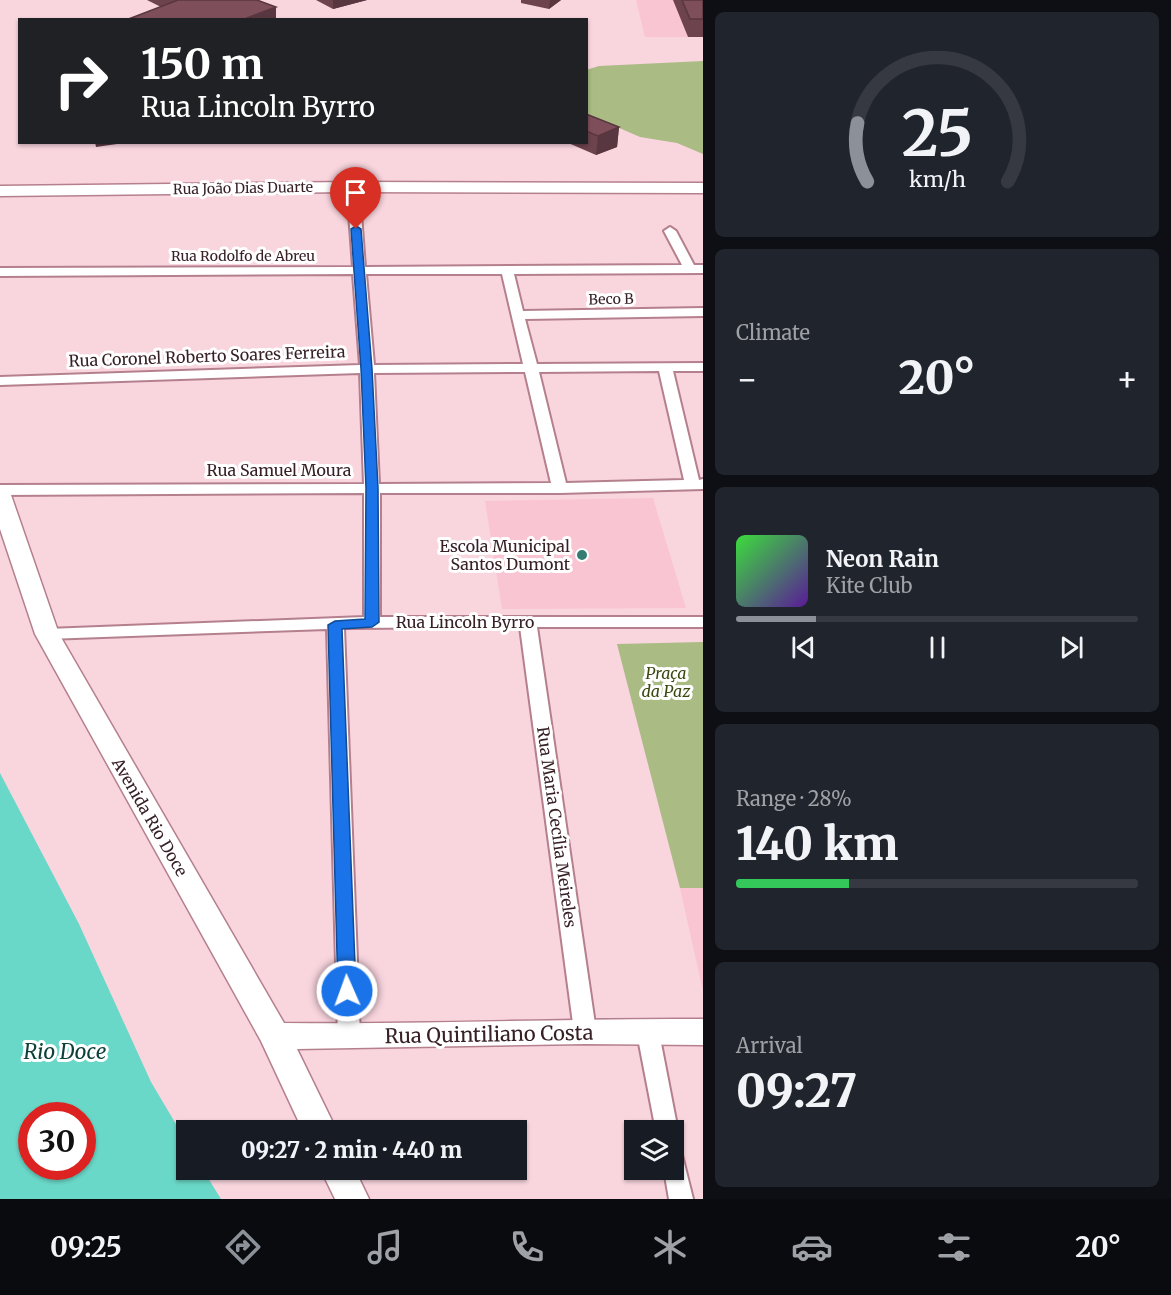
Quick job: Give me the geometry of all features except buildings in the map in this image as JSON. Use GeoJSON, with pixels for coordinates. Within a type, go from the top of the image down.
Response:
{"type":"FeatureCollection","features":[{"type":"Feature","properties":{"kind":"street","name":"Rua João Dias Duarte"},"geometry":{"type":"LineString","coordinates":[[0,191],[353,187],[703,188]]}},
{"type":"Feature","properties":{"kind":"street"},"geometry":{"type":"LineString","coordinates":[[353,187],[367,369],[372,488],[372,622]]}},
{"type":"Feature","properties":{"kind":"street"},"geometry":{"type":"LineString","coordinates":[[670,231],[697,269]]}},
{"type":"Feature","properties":{"kind":"street","name":"Rua Rodolfo de Abreu"},"geometry":{"type":"LineString","coordinates":[[0,272],[697,269]]}},
{"type":"Feature","properties":{"kind":"street"},"geometry":{"type":"LineString","coordinates":[[507,270],[520,315],[530,368],[560,488]]}},
{"type":"Feature","properties":{"kind":"street","name":"Beco B"},"geometry":{"type":"LineString","coordinates":[[520,315],[703,312]]}},
{"type":"Feature","properties":{"kind":"street","name":"Rua Coronel Roberto Soares Ferreira"},"geometry":{"type":"LineString","coordinates":[[0,381],[367,369],[703,367]]}},
{"type":"Feature","properties":{"kind":"street"},"geometry":{"type":"LineString","coordinates":[[665,368],[698,484]]}},
{"type":"Feature","properties":{"kind":"street","name":"Rua Samuel Moura"},"geometry":{"type":"LineString","coordinates":[[0,490],[560,488],[698,484]]}},
{"type":"Feature","properties":{"kind":"street","name":"Avenida Rio Doce"},"geometry":{"type":"LineString","coordinates":[[0,495],[47,634],[275,1036],[315,1120]]}},
{"type":"Feature","properties":{"kind":"street","name":"Rua Lincoln Byrro"},"geometry":{"type":"LineString","coordinates":[[47,634],[372,622],[703,622]]}},
{"type":"Feature","properties":{"kind":"street","name":"Rua Maria Cecília Meireles"},"geometry":{"type":"LineString","coordinates":[[528,622],[585,1031]]}},
{"type":"Feature","properties":{"kind":"street"},"geometry":{"type":"LineString","coordinates":[[335,625],[349,1037]]}},
{"type":"Feature","properties":{"kind":"street","name":"Rua Quintiliano Costa"},"geometry":{"type":"LineString","coordinates":[[275,1036],[349,1037],[585,1031],[703,1032]]}},
{"type":"Feature","properties":{"kind":"street"},"geometry":{"type":"LineString","coordinates":[[648,1033],[665,1120]]}},
{"type":"Feature","properties":{"kind":"street"},"geometry":{"type":"LineString","coordinates":[[343,1180],[352,1199]]}},
{"type":"Feature","properties":{"kind":"street"},"geometry":{"type":"LineString","coordinates":[[677,1180],[681,1199]]}},
{"type":"Feature","properties":{"kind":"shaded area"},"geometry":{"type":"Polygon","coordinates":[[[636,0],[703,0],[703,37],[645,37],[636,0]]]}},
{"type":"Feature","properties":{"kind":"shaded area","name":"Escola Municipal Santos Dumont"},"geometry":{"type":"Polygon","coordinates":[[[653,498],[686,608],[502,609],[485,501],[653,498]]]}},
{"type":"Feature","properties":{"kind":"shaded area"},"geometry":{"type":"Polygon","coordinates":[[[680,888],[703,888],[703,991],[680,888]]]}},
{"type":"Feature","properties":{"kind":"green space"},"geometry":{"type":"Polygon","coordinates":[[[703,61],[703,154],[677,143],[640,137],[588,114],[588,69],[599,66],[703,61]]]}},
{"type":"Feature","properties":{"kind":"green space","name":"Praça da Paz"},"geometry":{"type":"Polygon","coordinates":[[[703,642],[703,888],[680,888],[617,644],[703,642]]]}},
{"type":"Feature","properties":{"kind":"water","name":"Rio Doce"},"geometry":{"type":"Polygon","coordinates":[[[0,773],[79,924],[151,1082],[176,1124],[176,1180],[209,1180],[221,1199],[0,1199],[0,773]]]}},
{"type":"Feature","properties":{"kind":"place","name":"Escola Municipal Santos Dumont"},"geometry":{"type":"Point","coordinates":[582,555]}},
{"type":"Feature","properties":{"kind":"route"},"geometry":{"type":"LineString","coordinates":[[347,991],[335,625],[372,622],[372,488],[367,369],[356,229]]}}]}
